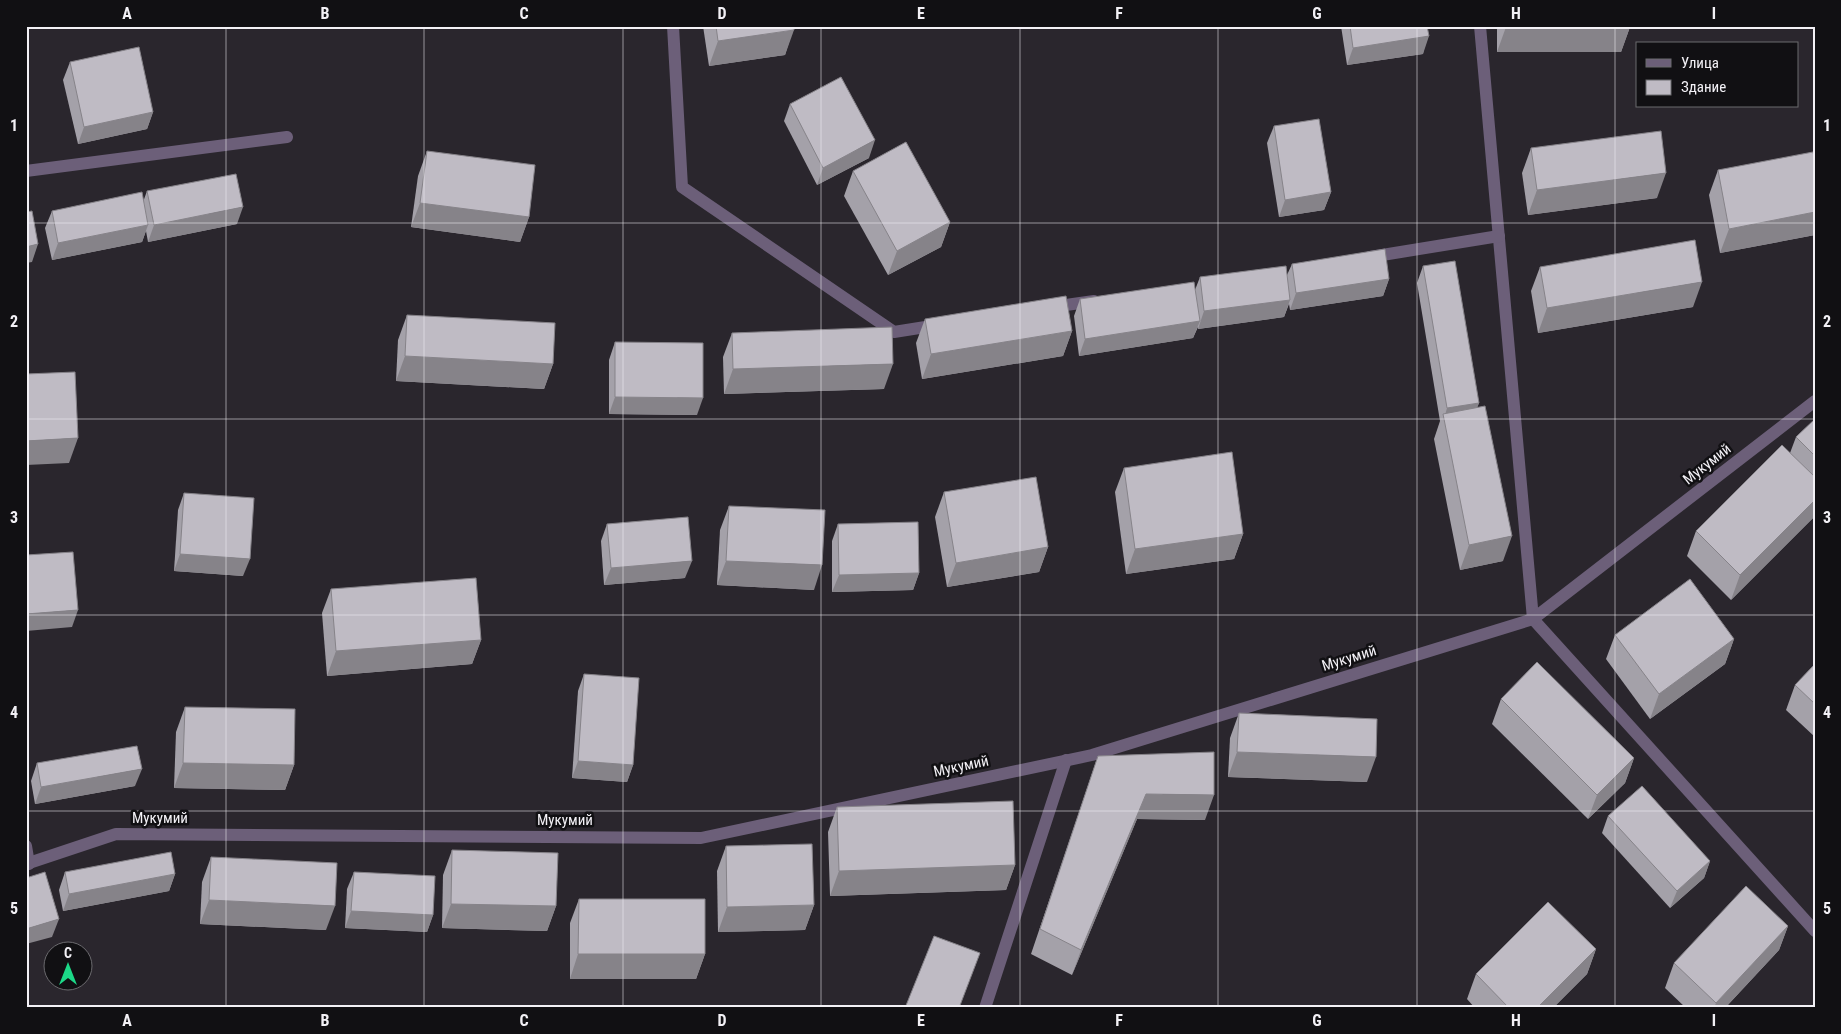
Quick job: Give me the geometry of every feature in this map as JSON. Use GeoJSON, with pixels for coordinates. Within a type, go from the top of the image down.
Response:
{"type":"FeatureCollection","features":[{"type":"Feature","properties":{"kind":"street"},"geometry":{"type":"LineString","coordinates":[[673,26],[682,187],[894,332],[953,323]]}},
{"type":"Feature","properties":{"kind":"street"},"geometry":{"type":"LineString","coordinates":[[1480,26],[1533,619],[1815,930]]}},
{"type":"Feature","properties":{"kind":"street"},"geometry":{"type":"LineString","coordinates":[[26,171],[287,137]]}},
{"type":"Feature","properties":{"kind":"street"},"geometry":{"type":"LineString","coordinates":[[1353,259],[1500,236]]}},
{"type":"Feature","properties":{"kind":"street"},"geometry":{"type":"LineString","coordinates":[[1040,309],[1109,298]]}},
{"type":"Feature","properties":{"kind":"street","name":"Мукумий"},"geometry":{"type":"LineString","coordinates":[[28,864],[116,834],[701,838],[1092,754],[1533,619],[1815,401]]}},
{"type":"Feature","properties":{"kind":"street"},"geometry":{"type":"LineString","coordinates":[[984,1008],[1066,760]]}},
{"type":"Feature","properties":{"kind":"street"},"geometry":{"type":"LineString","coordinates":[[26,846],[28,864]]}},
{"type":"Feature","properties":{"kind":"building"},"geometry":{"type":"Polygon","coordinates":[[[716,26],[794,26],[794,30],[718,41],[716,26]]]}},
{"type":"Feature","properties":{"kind":"building"},"geometry":{"type":"Polygon","coordinates":[[[1350,26],[1427,26],[1429,36],[1353,48],[1350,26]]]}},
{"type":"Feature","properties":{"kind":"building"},"geometry":{"type":"Polygon","coordinates":[[[1630,26],[1630,27],[1506,27],[1630,26]]]}},
{"type":"Feature","properties":{"kind":"building"},"geometry":{"type":"Polygon","coordinates":[[[139,47],[153,112],[84,127],[70,62],[139,47]]]}},
{"type":"Feature","properties":{"kind":"building"},"geometry":{"type":"Polygon","coordinates":[[[841,77],[875,140],[823,168],[790,104],[841,77]]]}},
{"type":"Feature","properties":{"kind":"building"},"geometry":{"type":"Polygon","coordinates":[[[1319,119],[1331,192],[1285,200],[1274,126],[1319,119]]]}},
{"type":"Feature","properties":{"kind":"building"},"geometry":{"type":"Polygon","coordinates":[[[1661,131],[1666,173],[1537,190],[1531,148],[1661,131]]]}},
{"type":"Feature","properties":{"kind":"building"},"geometry":{"type":"Polygon","coordinates":[[[906,142],[950,222],[897,251],[853,171],[906,142]]]}},
{"type":"Feature","properties":{"kind":"building"},"geometry":{"type":"Polygon","coordinates":[[[427,151],[535,165],[529,217],[420,203],[427,151]]]}},
{"type":"Feature","properties":{"kind":"building"},"geometry":{"type":"Polygon","coordinates":[[[1813,152],[1815,162],[1815,212],[1729,229],[1718,170],[1813,152]]]}},
{"type":"Feature","properties":{"kind":"building"},"geometry":{"type":"Polygon","coordinates":[[[236,174],[243,207],[154,225],[147,191],[236,174]]]}},
{"type":"Feature","properties":{"kind":"building"},"geometry":{"type":"Polygon","coordinates":[[[142,192],[148,225],[58,243],[52,211],[142,192]]]}},
{"type":"Feature","properties":{"kind":"building"},"geometry":{"type":"Polygon","coordinates":[[[32,211],[38,244],[26,247],[26,212],[32,211]]]}},
{"type":"Feature","properties":{"kind":"building"},"geometry":{"type":"Polygon","coordinates":[[[1695,240],[1702,282],[1547,308],[1540,267],[1695,240]]]}},
{"type":"Feature","properties":{"kind":"building"},"geometry":{"type":"Polygon","coordinates":[[[1385,249],[1389,279],[1296,293],[1292,264],[1385,249]]]}},
{"type":"Feature","properties":{"kind":"building"},"geometry":{"type":"Polygon","coordinates":[[[1455,261],[1479,403],[1447,408],[1423,266],[1455,261]]]}},
{"type":"Feature","properties":{"kind":"building"},"geometry":{"type":"Polygon","coordinates":[[[1286,266],[1290,300],[1204,311],[1200,277],[1286,266]]]}},
{"type":"Feature","properties":{"kind":"building"},"geometry":{"type":"Polygon","coordinates":[[[1194,282],[1200,321],[1085,339],[1080,299],[1194,282]]]}},
{"type":"Feature","properties":{"kind":"building"},"geometry":{"type":"Polygon","coordinates":[[[1066,296],[1072,331],[931,354],[925,319],[1066,296]]]}},
{"type":"Feature","properties":{"kind":"building"},"geometry":{"type":"Polygon","coordinates":[[[407,315],[555,323],[553,364],[405,356],[407,315]]]}},
{"type":"Feature","properties":{"kind":"building"},"geometry":{"type":"Polygon","coordinates":[[[892,327],[893,364],[733,369],[732,333],[892,327]]]}},
{"type":"Feature","properties":{"kind":"building"},"geometry":{"type":"Polygon","coordinates":[[[615,342],[703,343],[703,398],[615,397],[615,342]]]}},
{"type":"Feature","properties":{"kind":"building"},"geometry":{"type":"Polygon","coordinates":[[[75,372],[78,438],[26,441],[26,374],[75,372]]]}},
{"type":"Feature","properties":{"kind":"building"},"geometry":{"type":"Polygon","coordinates":[[[1485,406],[1512,536],[1469,545],[1443,414],[1485,406]]]}},
{"type":"Feature","properties":{"kind":"building"},"geometry":{"type":"Polygon","coordinates":[[[1815,419],[1815,456],[1796,437],[1815,419]]]}},
{"type":"Feature","properties":{"kind":"building"},"geometry":{"type":"Polygon","coordinates":[[[1782,445],[1815,477],[1815,500],[1740,575],[1696,531],[1782,445]]]}},
{"type":"Feature","properties":{"kind":"building"},"geometry":{"type":"Polygon","coordinates":[[[1232,452],[1243,534],[1135,549],[1124,468],[1232,452]]]}},
{"type":"Feature","properties":{"kind":"building"},"geometry":{"type":"Polygon","coordinates":[[[1036,477],[1048,547],[956,563],[944,492],[1036,477]]]}},
{"type":"Feature","properties":{"kind":"building"},"geometry":{"type":"Polygon","coordinates":[[[184,493],[254,498],[250,559],[180,554],[184,493]]]}},
{"type":"Feature","properties":{"kind":"building"},"geometry":{"type":"Polygon","coordinates":[[[729,506],[825,510],[822,565],[726,561],[729,506]]]}},
{"type":"Feature","properties":{"kind":"building"},"geometry":{"type":"Polygon","coordinates":[[[688,517],[692,561],[611,568],[607,524],[688,517]]]}},
{"type":"Feature","properties":{"kind":"building"},"geometry":{"type":"Polygon","coordinates":[[[918,522],[919,573],[839,575],[838,524],[918,522]]]}},
{"type":"Feature","properties":{"kind":"building"},"geometry":{"type":"Polygon","coordinates":[[[73,552],[78,610],[26,614],[26,555],[73,552]]]}},
{"type":"Feature","properties":{"kind":"building"},"geometry":{"type":"Polygon","coordinates":[[[476,578],[481,640],[336,651],[331,589],[476,578]]]}},
{"type":"Feature","properties":{"kind":"building"},"geometry":{"type":"Polygon","coordinates":[[[1690,579],[1734,639],[1659,694],[1615,635],[1690,579]]]}},
{"type":"Feature","properties":{"kind":"building"},"geometry":{"type":"Polygon","coordinates":[[[1537,662],[1634,758],[1597,795],[1501,699],[1537,662]]]}},
{"type":"Feature","properties":{"kind":"building"},"geometry":{"type":"Polygon","coordinates":[[[1815,664],[1815,704],[1795,685],[1815,664]]]}},
{"type":"Feature","properties":{"kind":"building"},"geometry":{"type":"Polygon","coordinates":[[[584,674],[639,678],[633,765],[578,761],[584,674]]]}},
{"type":"Feature","properties":{"kind":"building"},"geometry":{"type":"Polygon","coordinates":[[[185,707],[295,709],[294,765],[183,763],[185,707]]]}},
{"type":"Feature","properties":{"kind":"building"},"geometry":{"type":"Polygon","coordinates":[[[1239,713],[1377,719],[1376,757],[1237,752],[1239,713]]]}},
{"type":"Feature","properties":{"kind":"building"},"geometry":{"type":"Polygon","coordinates":[[[137,746],[142,769],[41,787],[37,763],[137,746]]]}},
{"type":"Feature","properties":{"kind":"building"},"geometry":{"type":"Polygon","coordinates":[[[1214,752],[1214,795],[1146,794],[1081,950],[1040,929],[1098,756],[1214,752]]]}},
{"type":"Feature","properties":{"kind":"building"},"geometry":{"type":"Polygon","coordinates":[[[1642,786],[1710,861],[1677,891],[1608,816],[1642,786]]]}},
{"type":"Feature","properties":{"kind":"building"},"geometry":{"type":"Polygon","coordinates":[[[1013,801],[1015,865],[839,871],[837,807],[1013,801]]]}},
{"type":"Feature","properties":{"kind":"building"},"geometry":{"type":"Polygon","coordinates":[[[812,844],[814,905],[727,907],[726,846],[812,844]]]}},
{"type":"Feature","properties":{"kind":"building"},"geometry":{"type":"Polygon","coordinates":[[[452,850],[558,853],[556,906],[451,904],[452,850]]]}},
{"type":"Feature","properties":{"kind":"building"},"geometry":{"type":"Polygon","coordinates":[[[171,852],[175,874],[69,894],[65,872],[171,852]]]}},
{"type":"Feature","properties":{"kind":"building"},"geometry":{"type":"Polygon","coordinates":[[[211,857],[337,863],[335,906],[209,900],[211,857]]]}},
{"type":"Feature","properties":{"kind":"building"},"geometry":{"type":"Polygon","coordinates":[[[45,872],[59,919],[26,929],[26,878],[45,872]]]}},
{"type":"Feature","properties":{"kind":"building"},"geometry":{"type":"Polygon","coordinates":[[[354,872],[435,876],[433,915],[351,911],[354,872]]]}},
{"type":"Feature","properties":{"kind":"building"},"geometry":{"type":"Polygon","coordinates":[[[1746,886],[1788,926],[1716,1003],[1674,963],[1746,886]]]}},
{"type":"Feature","properties":{"kind":"building"},"geometry":{"type":"Polygon","coordinates":[[[579,899],[705,899],[705,954],[578,954],[579,899]]]}},
{"type":"Feature","properties":{"kind":"building"},"geometry":{"type":"Polygon","coordinates":[[[1548,902],[1596,949],[1537,1008],[1509,1008],[1476,974],[1548,902]]]}},
{"type":"Feature","properties":{"kind":"building"},"geometry":{"type":"Polygon","coordinates":[[[934,936],[980,953],[959,1008],[905,1008],[934,936]]]}}]}
